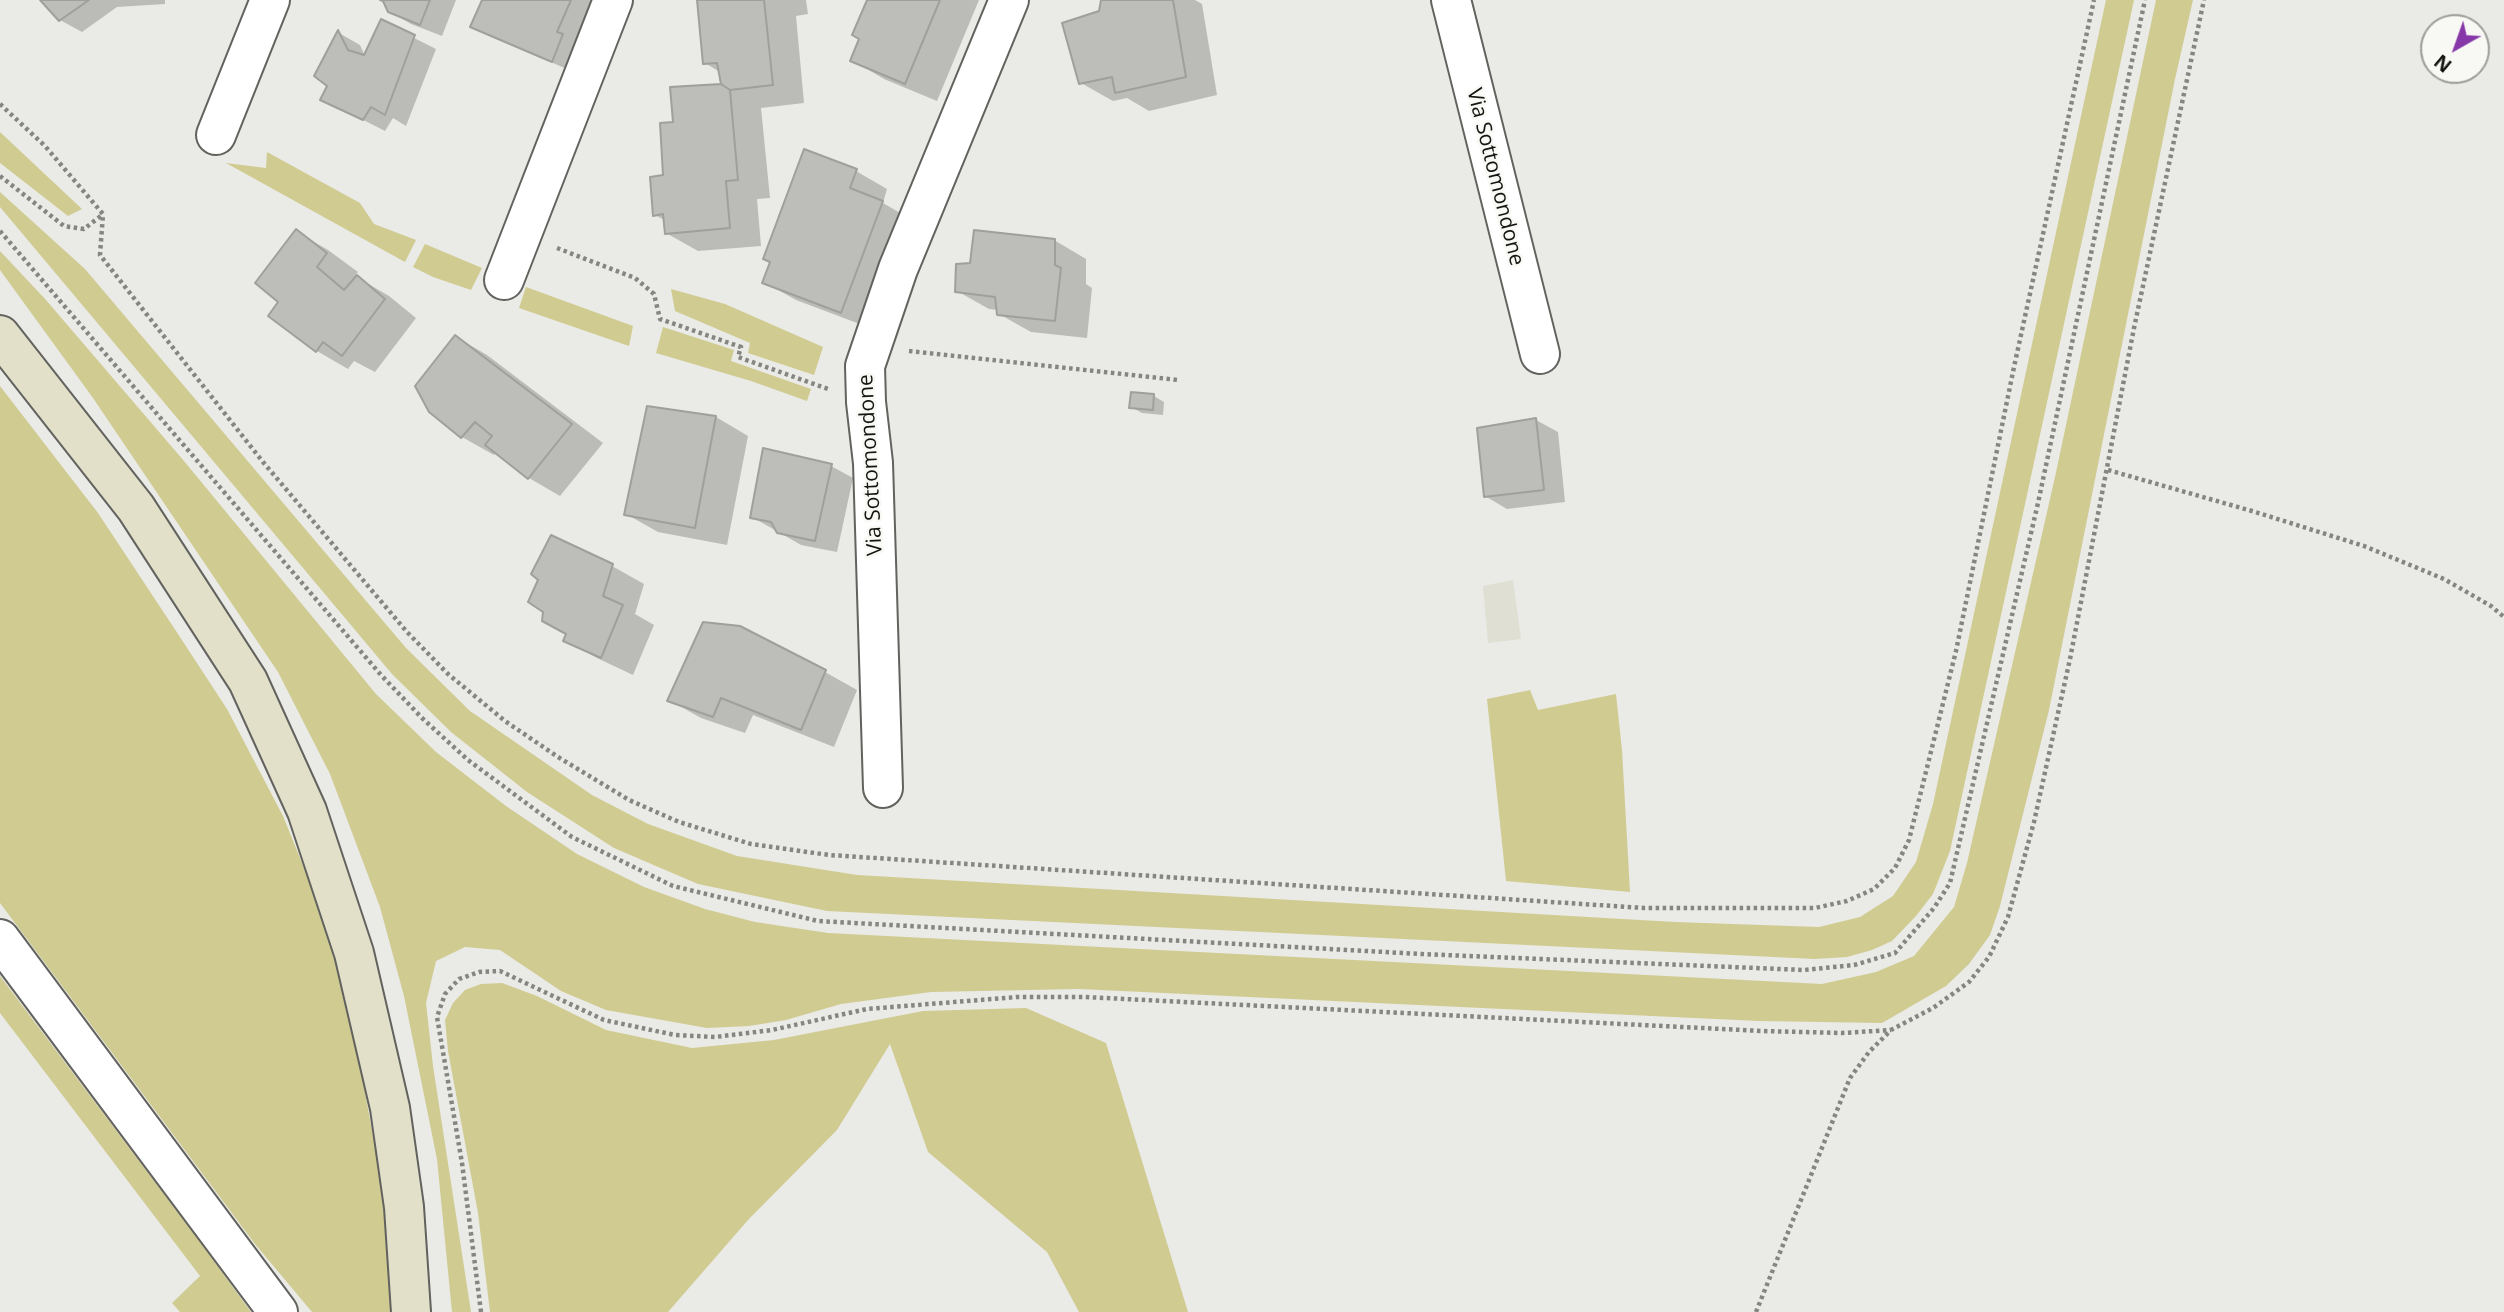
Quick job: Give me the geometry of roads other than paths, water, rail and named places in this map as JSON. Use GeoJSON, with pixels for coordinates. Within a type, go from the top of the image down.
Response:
{"type":"FeatureCollection","features":[{"type":"Feature","properties":{"kind":"main road"},"geometry":{"type":"LineString","coordinates":[[0,335],[136,508],[248,681],[307,811],[354,953],[390,1108],[404,1207],[412,1311]]}},
{"type":"Feature","properties":{"kind":"street"},"geometry":{"type":"LineString","coordinates":[[216,135],[270,0]]}},
{"type":"Feature","properties":{"kind":"street"},"geometry":{"type":"LineString","coordinates":[[504,280],[612,0]]}},
{"type":"Feature","properties":{"kind":"street","name":"Via Sottomondone"},"geometry":{"type":"LineString","coordinates":[[883,788],[873,463],[865,366],[898,269],[1009,0]]}},
{"type":"Feature","properties":{"kind":"street","name":"Via Sottomondone"},"geometry":{"type":"LineString","coordinates":[[1451,0],[1540,354]]}},
{"type":"Feature","properties":{"kind":"street"},"geometry":{"type":"LineString","coordinates":[[0,939],[278,1312]]}}]}
